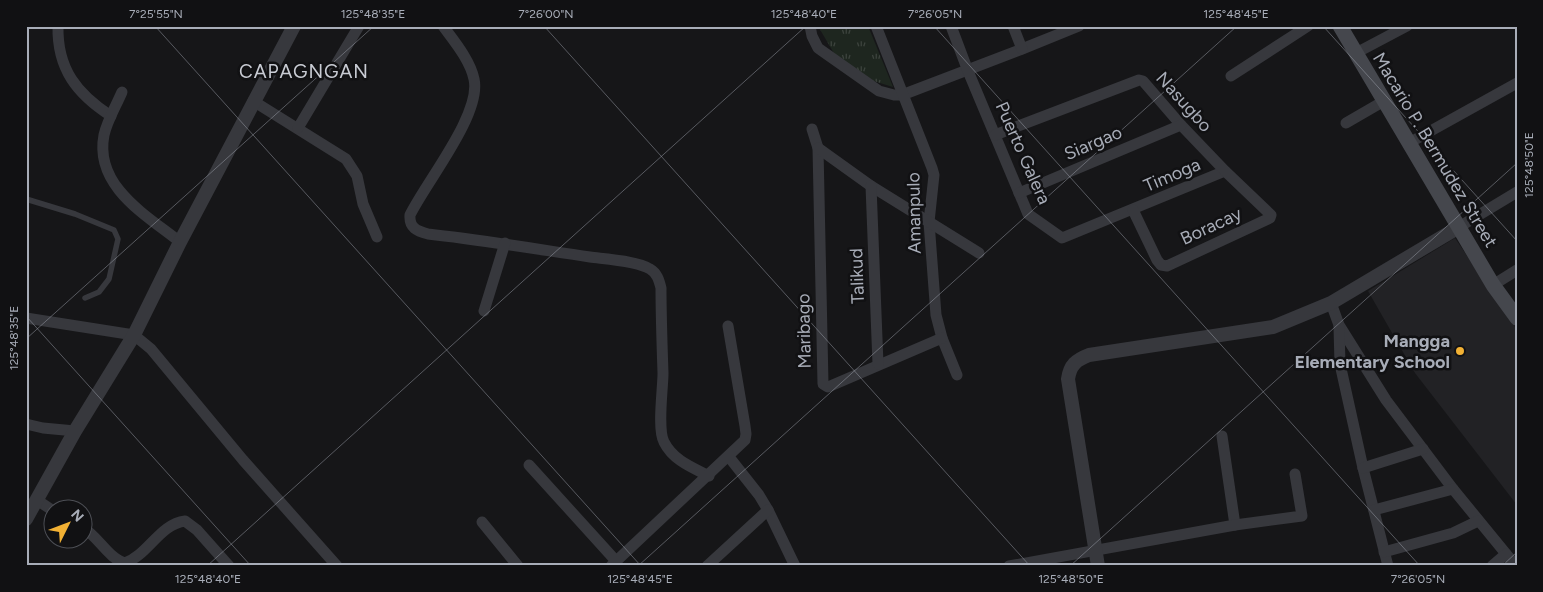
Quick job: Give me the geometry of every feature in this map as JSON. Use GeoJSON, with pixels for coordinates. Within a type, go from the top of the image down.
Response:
{"type":"FeatureCollection","features":[{"type":"Feature","properties":{"kind":"main road","name":"Macario P. Bermudez Street"},"geometry":{"type":"LineString","coordinates":[[1340,26],[1493,284],[1517,318]]}},
{"type":"Feature","properties":{"kind":"street"},"geometry":{"type":"LineString","coordinates":[[58,26],[58,38],[63,61],[70,80],[88,100],[111,116]]}},
{"type":"Feature","properties":{"kind":"street"},"geometry":{"type":"LineString","coordinates":[[26,519],[75,431],[134,335],[180,242],[294,26]]}},
{"type":"Feature","properties":{"kind":"street"},"geometry":{"type":"LineString","coordinates":[[298,128],[360,26]]}},
{"type":"Feature","properties":{"kind":"street"},"geometry":{"type":"LineString","coordinates":[[443,26],[470,68],[476,92],[462,127],[410,215],[412,227],[428,234],[505,243],[643,265],[655,273],[661,288],[662,439],[669,451],[680,461],[709,476]]}},
{"type":"Feature","properties":{"kind":"street"},"geometry":{"type":"LineString","coordinates":[[810,26],[812,36],[818,48],[879,90],[894,95],[902,95],[968,71],[1078,26]]}},
{"type":"Feature","properties":{"kind":"street","name":"Amanpulo"},"geometry":{"type":"LineString","coordinates":[[876,26],[933,172],[929,222],[936,315],[942,338],[957,375]]}},
{"type":"Feature","properties":{"kind":"street","name":"Puerto Galera"},"geometry":{"type":"LineString","coordinates":[[951,26],[968,71],[1030,216],[1062,238],[1133,210]]}},
{"type":"Feature","properties":{"kind":"street"},"geometry":{"type":"LineString","coordinates":[[1013,26],[1022,49]]}},
{"type":"Feature","properties":{"kind":"street"},"geometry":{"type":"LineString","coordinates":[[1231,76],[1308,26]]}},
{"type":"Feature","properties":{"kind":"street"},"geometry":{"type":"LineString","coordinates":[[1356,54],[1407,26]]}},
{"type":"Feature","properties":{"kind":"street","name":"Nasugbo"},"geometry":{"type":"LineString","coordinates":[[995,135],[1139,80],[1145,82],[1181,125],[1271,215]]}},
{"type":"Feature","properties":{"kind":"street"},"geometry":{"type":"LineString","coordinates":[[1409,143],[1517,83]]}},
{"type":"Feature","properties":{"kind":"street"},"geometry":{"type":"LineString","coordinates":[[122,92],[104,134],[104,162],[108,174],[130,203],[180,242]]}},
{"type":"Feature","properties":{"kind":"street"},"geometry":{"type":"LineString","coordinates":[[1346,123],[1384,101]]}},
{"type":"Feature","properties":{"kind":"street"},"geometry":{"type":"LineString","coordinates":[[254,102],[338,153],[352,167],[357,176],[363,204],[377,236]]}},
{"type":"Feature","properties":{"kind":"street","name":"Siargao"},"geometry":{"type":"LineString","coordinates":[[1019,193],[1181,125]]}},
{"type":"Feature","properties":{"kind":"street","name":"Maribago"},"geometry":{"type":"LineString","coordinates":[[812,129],[818,148],[822,382],[828,387],[942,338]]}},
{"type":"Feature","properties":{"kind":"street"},"geometry":{"type":"LineString","coordinates":[[818,148],[870,186],[980,253]]}},
{"type":"Feature","properties":{"kind":"street","name":"Timoga"},"geometry":{"type":"LineString","coordinates":[[1133,210],[1225,171]]}},
{"type":"Feature","properties":{"kind":"street","name":"Talikud"},"geometry":{"type":"LineString","coordinates":[[870,186],[878,364]]}},
{"type":"Feature","properties":{"kind":"street"},"geometry":{"type":"LineString","coordinates":[[1098,566],[1068,379],[1073,364],[1089,355],[1273,327],[1331,303],[1517,192]]}},
{"type":"Feature","properties":{"kind":"street","name":"Boracay"},"geometry":{"type":"LineString","coordinates":[[1133,210],[1157,260],[1164,266],[1168,266],[1270,218],[1271,215]]}},
{"type":"Feature","properties":{"kind":"street"},"geometry":{"type":"LineString","coordinates":[[484,311],[505,243]]}},
{"type":"Feature","properties":{"kind":"street"},"geometry":{"type":"LineString","coordinates":[[1493,284],[1517,270]]}},
{"type":"Feature","properties":{"kind":"street"},"geometry":{"type":"LineString","coordinates":[[1331,303],[1339,325],[1386,400],[1453,490],[1516,566]]}},
{"type":"Feature","properties":{"kind":"street"},"geometry":{"type":"LineString","coordinates":[[26,318],[134,335],[151,349],[237,454],[337,566]]}},
{"type":"Feature","properties":{"kind":"street"},"geometry":{"type":"LineString","coordinates":[[1339,325],[1340,364],[1363,468],[1388,566]]}},
{"type":"Feature","properties":{"kind":"street"},"geometry":{"type":"LineString","coordinates":[[529,464],[614,563],[742,444],[746,434],[728,326]]}},
{"type":"Feature","properties":{"kind":"street"},"geometry":{"type":"LineString","coordinates":[[26,424],[43,428],[75,431]]}},
{"type":"Feature","properties":{"kind":"street"},"geometry":{"type":"LineString","coordinates":[[1222,436],[1235,525]]}},
{"type":"Feature","properties":{"kind":"street"},"geometry":{"type":"LineString","coordinates":[[1363,468],[1423,449]]}},
{"type":"Feature","properties":{"kind":"street"},"geometry":{"type":"LineString","coordinates":[[729,457],[748,480],[768,510],[794,566]]}},
{"type":"Feature","properties":{"kind":"street"},"geometry":{"type":"LineString","coordinates":[[1009,566],[1235,525],[1302,516],[1295,474]]}},
{"type":"Feature","properties":{"kind":"street"},"geometry":{"type":"LineString","coordinates":[[1374,510],[1453,490]]}},
{"type":"Feature","properties":{"kind":"street"},"geometry":{"type":"LineString","coordinates":[[37,500],[42,503]]}},
{"type":"Feature","properties":{"kind":"street"},"geometry":{"type":"LineString","coordinates":[[707,566],[768,510]]}},
{"type":"Feature","properties":{"kind":"street"},"geometry":{"type":"LineString","coordinates":[[1384,552],[1453,533],[1478,520]]}},
{"type":"Feature","properties":{"kind":"street"},"geometry":{"type":"LineString","coordinates":[[92,535],[114,558],[124,563],[136,556],[171,526],[185,521],[197,530],[229,566]]}},
{"type":"Feature","properties":{"kind":"street"},"geometry":{"type":"LineString","coordinates":[[482,522],[514,564]]}},
{"type":"Feature","properties":{"kind":"street"},"geometry":{"type":"LineString","coordinates":[[1492,566],[1506,554]]}},
{"type":"Feature","properties":{"kind":"lane"},"geometry":{"type":"LineString","coordinates":[[26,199],[75,214],[114,230],[116,233],[118,239],[109,280],[99,292],[85,298]]}},
{"type":"Feature","properties":{"kind":"shaded area","name":"Mangga Elementary School"},"geometry":{"type":"Polygon","coordinates":[[[1455,238],[1517,330],[1517,505],[1415,373],[1368,291],[1455,238]]]}},
{"type":"Feature","properties":{"kind":"green space"},"geometry":{"type":"Polygon","coordinates":[[[818,26],[868,26],[893,87],[864,78],[835,55],[818,26]]]}},
{"type":"Feature","properties":{"kind":"place","name":"Mangga Elementary School"},"geometry":{"type":"Point","coordinates":[1460,351]}},
{"type":"Feature","properties":{"kind":"district","name":"CAPAGNGAN"},"geometry":{"type":"Point","coordinates":[304,71]}}]}
